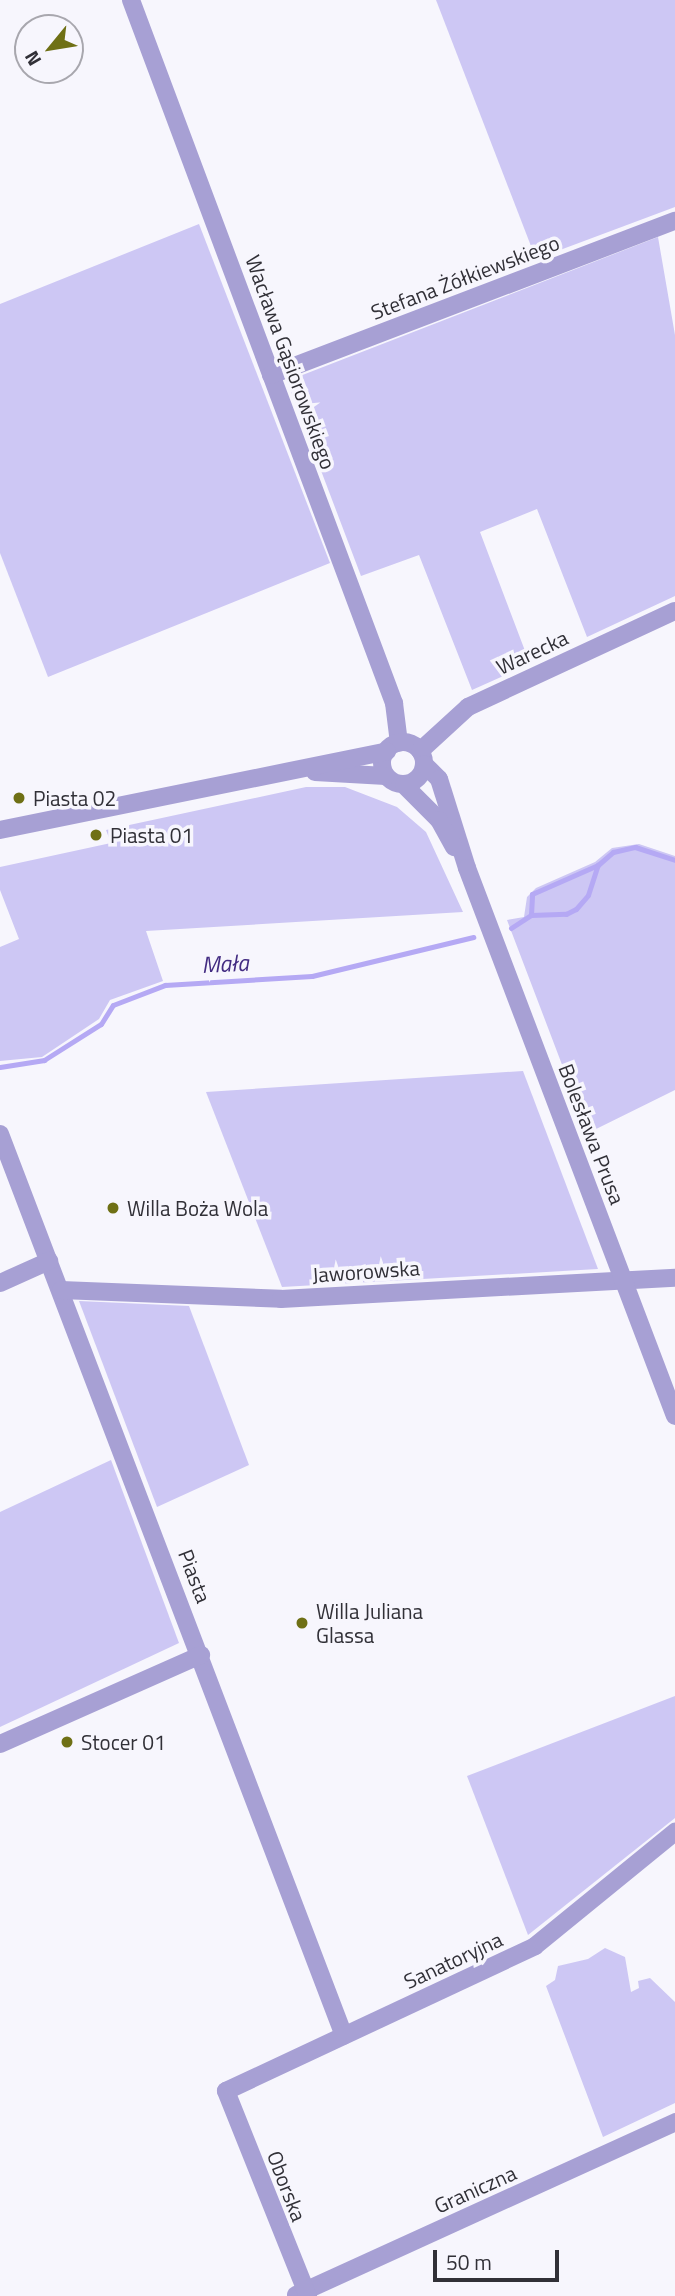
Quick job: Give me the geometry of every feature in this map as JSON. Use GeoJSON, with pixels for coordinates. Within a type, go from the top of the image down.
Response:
{"type":"FeatureCollection","features":[{"type":"Feature","properties":{"kind":"street","name":"Wacława Gąsiorowskiego"},"geometry":{"type":"LineString","coordinates":[[131,0],[394,703],[393,747]]}},
{"type":"Feature","properties":{"kind":"street","name":"Stefana Żółkiewskiego"},"geometry":{"type":"LineString","coordinates":[[271,375],[675,221]]}},
{"type":"Feature","properties":{"kind":"street","name":"Warecka"},"geometry":{"type":"LineString","coordinates":[[422,757],[468,707],[675,611]]}},
{"type":"Feature","properties":{"kind":"street"},"geometry":{"type":"LineString","coordinates":[[0,830],[288,772],[409,743],[422,757],[419,778],[404,785],[386,776],[288,772]]}},
{"type":"Feature","properties":{"kind":"street"},"geometry":{"type":"LineString","coordinates":[[386,776],[382,761],[393,747]]}},
{"type":"Feature","properties":{"kind":"street","name":"Bolesława Prusa"},"geometry":{"type":"LineString","coordinates":[[422,757],[439,779],[467,868],[675,1416]]}},
{"type":"Feature","properties":{"kind":"street","name":"Bolesława Prusa"},"geometry":{"type":"LineString","coordinates":[[404,785],[439,820],[467,868]]}},
{"type":"Feature","properties":{"kind":"street","name":"Piasta"},"geometry":{"type":"LineString","coordinates":[[0,1134],[201,1655],[344,2036]]}},
{"type":"Feature","properties":{"kind":"street"},"geometry":{"type":"LineString","coordinates":[[0,1283],[49,1261]]}},
{"type":"Feature","properties":{"kind":"street","name":"Jaworowska"},"geometry":{"type":"LineString","coordinates":[[61,1290],[281,1299],[623,1279],[675,1279]]}},
{"type":"Feature","properties":{"kind":"street"},"geometry":{"type":"LineString","coordinates":[[0,1744],[201,1655]]}},
{"type":"Feature","properties":{"kind":"street","name":"Sanatoryjna"},"geometry":{"type":"LineString","coordinates":[[226,2091],[535,1946],[675,1832]]}},
{"type":"Feature","properties":{"kind":"street","name":"Oborska"},"geometry":{"type":"LineString","coordinates":[[226,2091],[302,2294]]}},
{"type":"Feature","properties":{"kind":"street","name":"Graniczna"},"geometry":{"type":"LineString","coordinates":[[302,2294],[675,2122]]}},
{"type":"Feature","properties":{"kind":"shaded area"},"geometry":{"type":"Polygon","coordinates":[[[436,0],[675,0],[675,207],[536,259],[436,0]]]}},
{"type":"Feature","properties":{"kind":"shaded area"},"geometry":{"type":"Polygon","coordinates":[[[199,224],[330,563],[48,677],[0,553],[0,304],[199,224]]]}},
{"type":"Feature","properties":{"kind":"shaded area"},"geometry":{"type":"Polygon","coordinates":[[[658,237],[675,335],[675,596],[587,637],[537,509],[480,532],[530,664],[472,690],[419,555],[361,576],[287,381],[658,237]]]}},
{"type":"Feature","properties":{"kind":"shaded area"},"geometry":{"type":"Polygon","coordinates":[[[306,787],[345,787],[397,807],[426,832],[463,912],[146,931],[163,981],[110,1000],[99,1019],[42,1057],[0,1061],[0,947],[19,939],[0,890],[0,867],[111,843],[106,830],[306,787]]]}},
{"type":"Feature","properties":{"kind":"shaded area"},"geometry":{"type":"Polygon","coordinates":[[[639,844],[675,856],[675,1090],[588,1133],[507,920],[524,917],[527,897],[536,888],[595,862],[612,848],[639,844]]]}},
{"type":"Feature","properties":{"kind":"shaded area"},"geometry":{"type":"Polygon","coordinates":[[[523,1071],[598,1269],[282,1287],[206,1092],[523,1071]]]}},
{"type":"Feature","properties":{"kind":"shaded area"},"geometry":{"type":"Polygon","coordinates":[[[79,1301],[189,1306],[249,1465],[157,1507],[79,1301]]]}},
{"type":"Feature","properties":{"kind":"shaded area"},"geometry":{"type":"Polygon","coordinates":[[[111,1460],[179,1643],[0,1727],[0,1512],[111,1460]]]}},
{"type":"Feature","properties":{"kind":"shaded area"},"geometry":{"type":"Polygon","coordinates":[[[675,1696],[675,1818],[528,1935],[467,1776],[675,1696]]]}},
{"type":"Feature","properties":{"kind":"shaded area"},"geometry":{"type":"Polygon","coordinates":[[[605,1948],[625,1957],[631,1992],[639,1988],[638,1981],[650,1978],[675,2002],[675,2103],[603,2137],[546,1986],[555,1980],[558,1966],[588,1959],[605,1948]]]}},
{"type":"Feature","properties":{"kind":"waterway","name":"Mała"},"geometry":{"type":"LineString","coordinates":[[511,928],[531,915],[566,914],[576,909],[588,895],[598,865],[613,852],[635,847],[675,860]]}},
{"type":"Feature","properties":{"kind":"waterway","name":"Mała"},"geometry":{"type":"LineString","coordinates":[[531,915],[532,894],[598,865]]}},
{"type":"Feature","properties":{"kind":"waterway","name":"Mała"},"geometry":{"type":"LineString","coordinates":[[0,1067],[44,1060],[101,1024],[113,1005],[165,985],[312,976],[473,937]]}},
{"type":"Feature","properties":{"kind":"place","name":"Piasta 02"},"geometry":{"type":"Point","coordinates":[19,798]}},
{"type":"Feature","properties":{"kind":"place","name":"Piasta 01"},"geometry":{"type":"Point","coordinates":[96,835]}},
{"type":"Feature","properties":{"kind":"place","name":"Willa Boża Wola"},"geometry":{"type":"Point","coordinates":[113,1208]}},
{"type":"Feature","properties":{"kind":"place","name":"Willa Juliana Glassa"},"geometry":{"type":"Point","coordinates":[302,1623]}},
{"type":"Feature","properties":{"kind":"place","name":"Stocer 01"},"geometry":{"type":"Point","coordinates":[67,1742]}}]}
